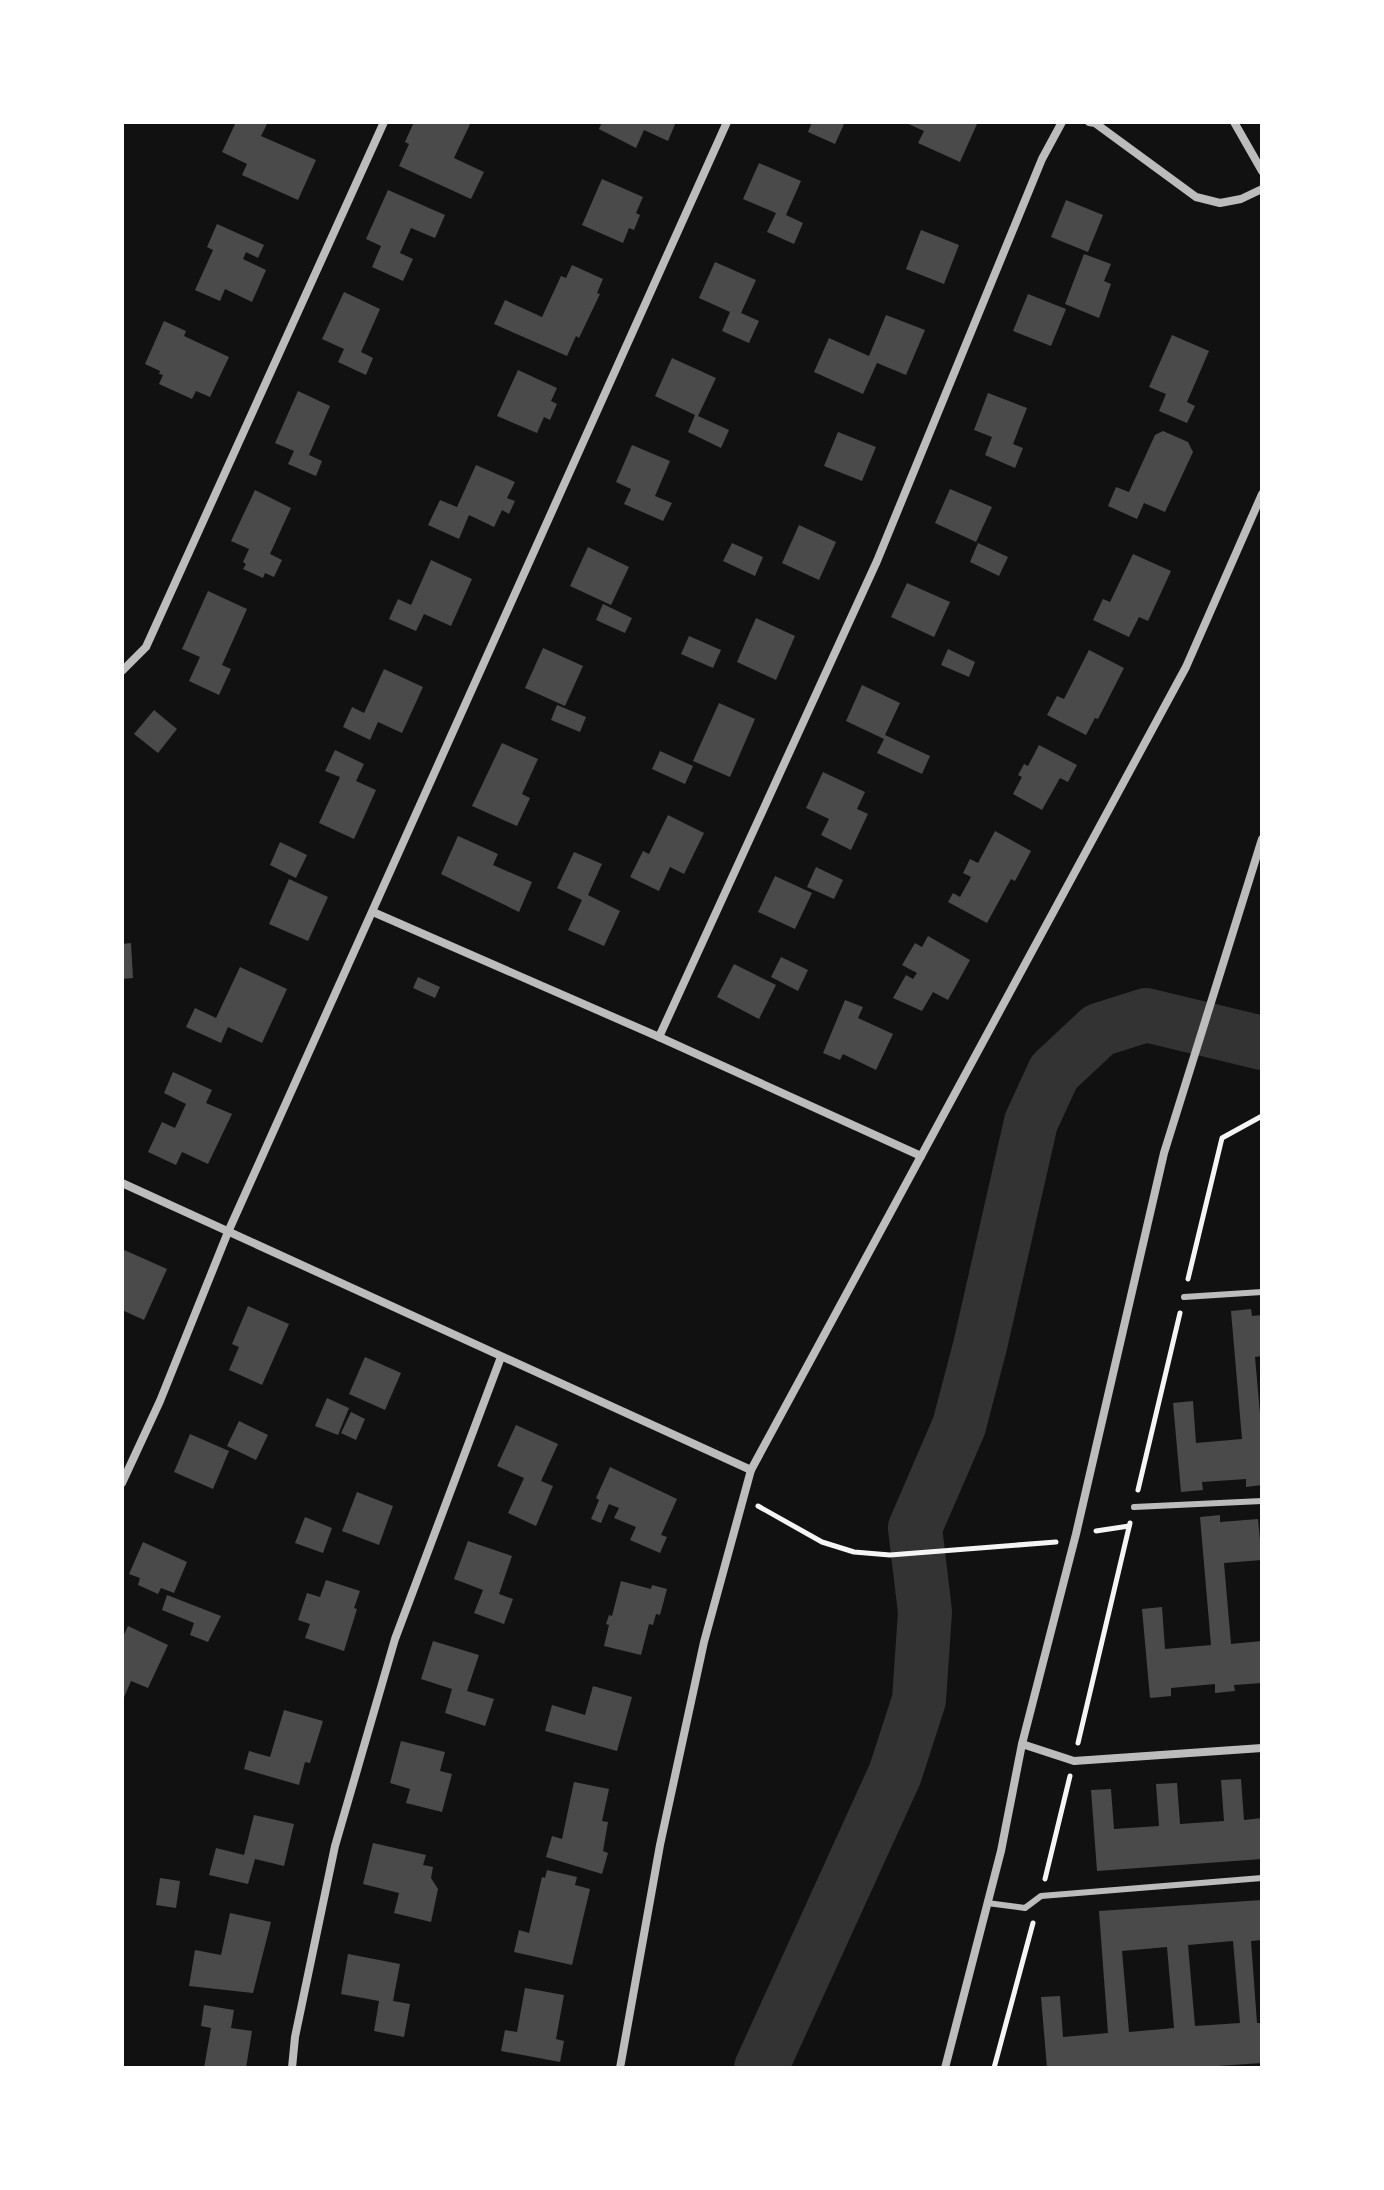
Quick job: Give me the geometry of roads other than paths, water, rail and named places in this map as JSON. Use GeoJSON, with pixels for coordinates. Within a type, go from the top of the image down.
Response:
{"type":"FeatureCollection","features":[{"type":"Feature","properties":{"kind":"street"},"geometry":{"type":"LineString","coordinates":[[122,671],[146,647],[384,122]]}},
{"type":"Feature","properties":{"kind":"street"},"geometry":{"type":"LineString","coordinates":[[122,1483],[160,1401],[228,1232],[727,122]]}},
{"type":"Feature","properties":{"kind":"street"},"geometry":{"type":"LineString","coordinates":[[659,1037],[877,561],[1042,159],[1062,122]]}},
{"type":"Feature","properties":{"kind":"street"},"geometry":{"type":"LineString","coordinates":[[1089,122],[1095,123],[1196,197],[1220,203],[1241,199],[1262,189]]}},
{"type":"Feature","properties":{"kind":"street"},"geometry":{"type":"LineString","coordinates":[[1234,122],[1262,171]]}},
{"type":"Feature","properties":{"kind":"street"},"geometry":{"type":"LineString","coordinates":[[620,2068],[660,1845],[704,1642],[751,1470],[1186,667],[1262,494]]}},
{"type":"Feature","properties":{"kind":"street"},"geometry":{"type":"LineString","coordinates":[[945,2068],[987,1903],[1022,1744],[1076,1534],[1164,1153],[1262,839]]}},
{"type":"Feature","properties":{"kind":"street"},"geometry":{"type":"LineString","coordinates":[[373,912],[921,1156]]}},
{"type":"Feature","properties":{"kind":"street"},"geometry":{"type":"LineString","coordinates":[[122,1183],[751,1470]]}},
{"type":"Feature","properties":{"kind":"street"},"geometry":{"type":"LineString","coordinates":[[292,2068],[295,2037],[335,1846],[395,1639],[501,1357]]}},
{"type":"Feature","properties":{"kind":"street"},"geometry":{"type":"LineString","coordinates":[[1022,1744],[1074,1761],[1262,1748]]}},
{"type":"Feature","properties":{"kind":"lane"},"geometry":{"type":"LineString","coordinates":[[1184,1297],[1262,1292]]}},
{"type":"Feature","properties":{"kind":"lane"},"geometry":{"type":"LineString","coordinates":[[1134,1507],[1262,1501]]}},
{"type":"Feature","properties":{"kind":"lane"},"geometry":{"type":"LineString","coordinates":[[987,1903],[1025,1908],[1041,1896],[1262,1878]]}},
{"type":"Feature","properties":{"kind":"waterway"},"geometry":{"type":"LineString","coordinates":[[761,2068],[895,1774],[919,1700],[925,1612],[915,1528],[959,1426],[1031,1122],[1054,1072],[1099,1030],[1146,1015],[1262,1043]]}}]}
